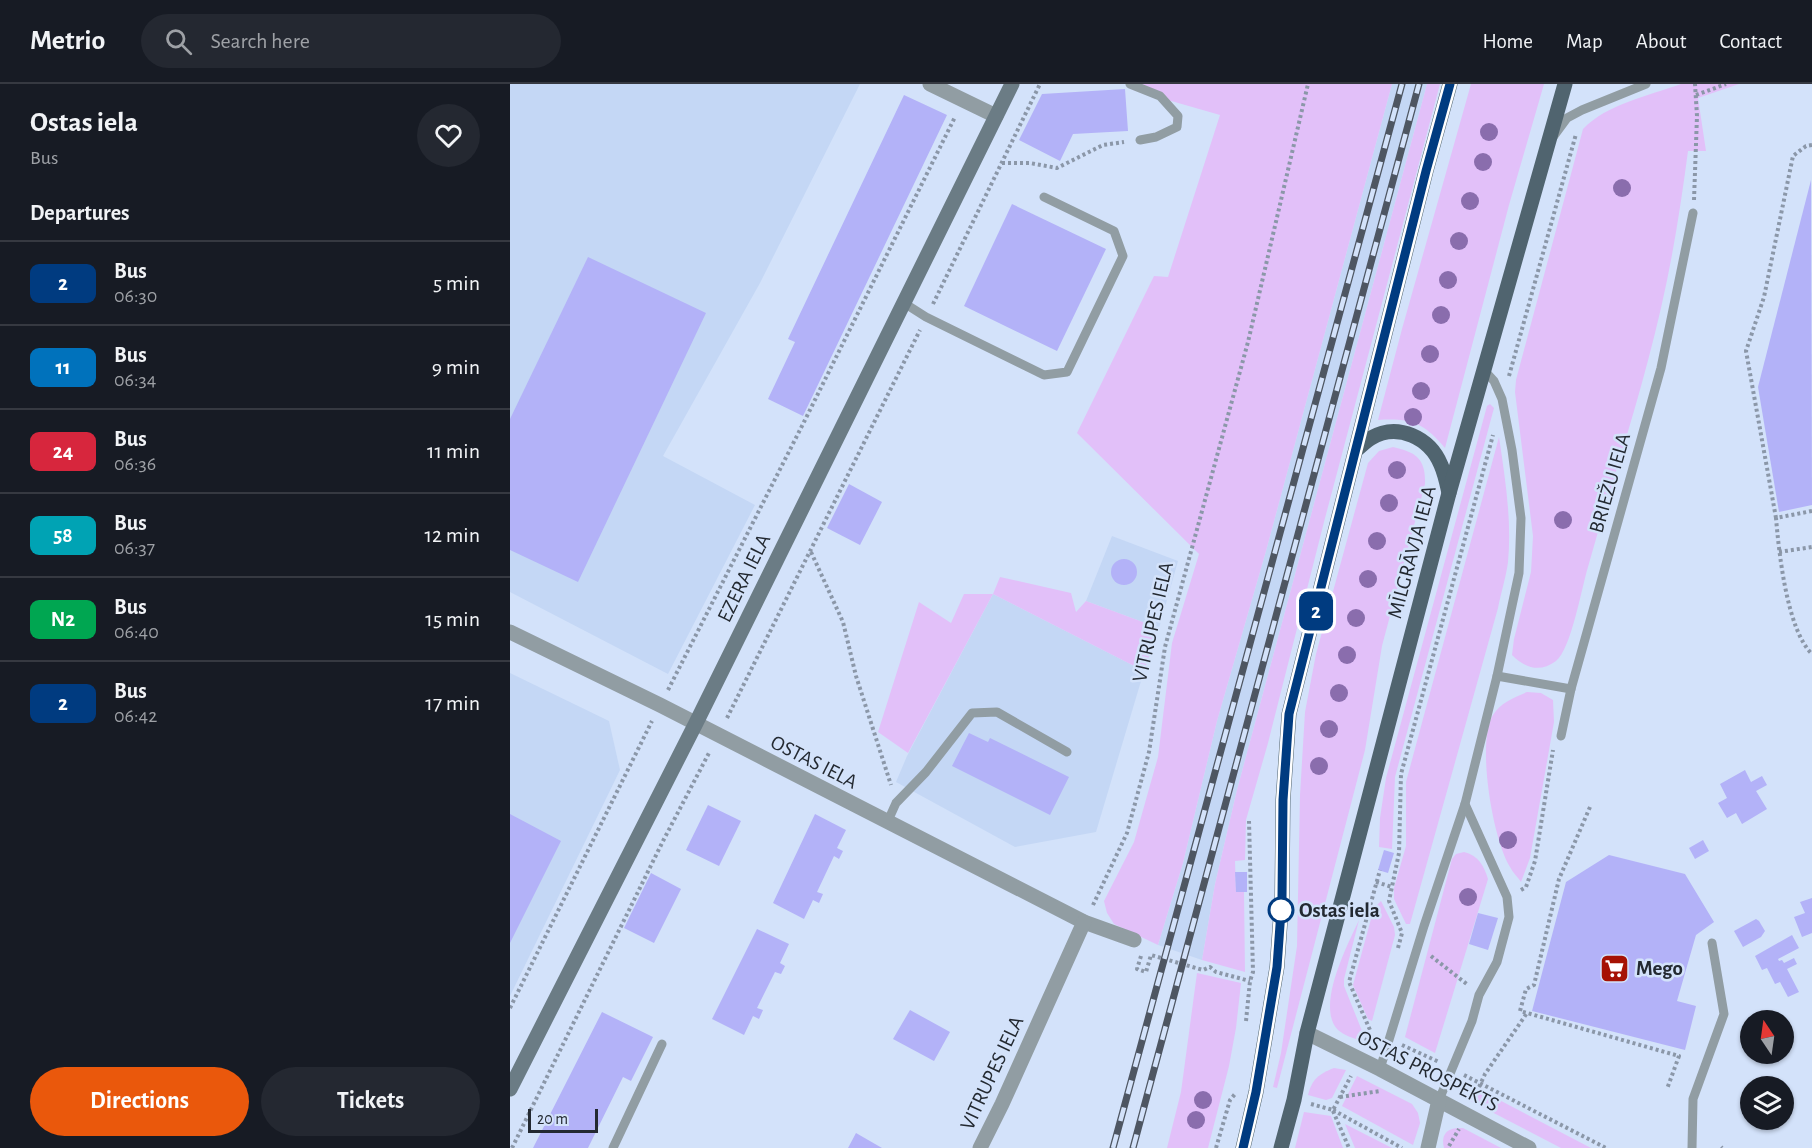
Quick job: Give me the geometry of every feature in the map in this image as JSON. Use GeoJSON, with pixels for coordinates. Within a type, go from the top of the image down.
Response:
{"type":"FeatureCollection","features":[{"type":"Feature","properties":{"kind":"main road"},"geometry":{"type":"LineString","coordinates":[[1243,1148],[1256,1092],[1277,967],[1282,897],[1283,800],[1289,714],[1450,84]]}},
{"type":"Feature","properties":{"kind":"main road","name":"MĪLGRĀVJA IELA"},"geometry":{"type":"LineString","coordinates":[[1281,1148],[1294,1100],[1307,1033],[1449,493],[1565,84]]}},
{"type":"Feature","properties":{"kind":"main road"},"geometry":{"type":"LineString","coordinates":[[1356,450],[1373,437],[1391,431],[1410,433],[1426,442],[1441,464],[1449,493]]}},
{"type":"Feature","properties":{"kind":"street"},"geometry":{"type":"LineString","coordinates":[[930,84],[996,116]]}},
{"type":"Feature","properties":{"kind":"street","name":"EZERA IELA"},"geometry":{"type":"LineString","coordinates":[[510,1089],[696,723],[1012,84]]}},
{"type":"Feature","properties":{"kind":"street","name":"OSTAS IELA"},"geometry":{"type":"LineString","coordinates":[[510,632],[696,723],[887,823],[1084,922],[1135,945]]}},
{"type":"Feature","properties":{"kind":"street","name":"VITRUPES IELA"},"geometry":{"type":"LineString","coordinates":[[980,1148],[1084,922]]}},
{"type":"Feature","properties":{"kind":"street","name":"OSTAS PROSPEKTS"},"geometry":{"type":"LineString","coordinates":[[1307,1033],[1529,1148]]}},
{"type":"Feature","properties":{"kind":"street"},"geometry":{"type":"LineString","coordinates":[[1428,1148],[1439,1100]]}},
{"type":"Feature","properties":{"kind":"lane"},"geometry":{"type":"LineString","coordinates":[[1130,84],[1160,96],[1178,116],[1177,127],[1156,137],[1140,140]]}},
{"type":"Feature","properties":{"kind":"lane"},"geometry":{"type":"LineString","coordinates":[[1550,141],[1567,118],[1646,84]]}},
{"type":"Feature","properties":{"kind":"lane"},"geometry":{"type":"LineString","coordinates":[[904,303],[926,317],[1044,375],[1067,372],[1123,256],[1114,231],[1044,197]]}},
{"type":"Feature","properties":{"kind":"lane","name":"BRIEŽU IELA"},"geometry":{"type":"LineString","coordinates":[[1561,736],[1571,689],[1661,368],[1693,213]]}},
{"type":"Feature","properties":{"kind":"lane"},"geometry":{"type":"LineString","coordinates":[[1380,1069],[1465,804],[1497,676],[1519,573],[1521,518],[1512,450],[1502,399],[1494,381],[1483,369]]}},
{"type":"Feature","properties":{"kind":"lane"},"geometry":{"type":"LineString","coordinates":[[1497,676],[1571,689]]}},
{"type":"Feature","properties":{"kind":"lane"},"geometry":{"type":"LineString","coordinates":[[887,823],[896,803],[926,772],[972,713],[998,712],[1067,752]]}},
{"type":"Feature","properties":{"kind":"lane"},"geometry":{"type":"LineString","coordinates":[[1439,1100],[1472,1021],[1479,995],[1497,962],[1509,917],[1507,897],[1465,804]]}},
{"type":"Feature","properties":{"kind":"lane"},"geometry":{"type":"LineString","coordinates":[[1692,1148],[1693,1099],[1724,1014],[1712,943]]}},
{"type":"Feature","properties":{"kind":"lane"},"geometry":{"type":"LineString","coordinates":[[613,1148],[662,1044]]}},
{"type":"Feature","properties":{"kind":"path"},"geometry":{"type":"LineString","coordinates":[[512,1148],[1040,84]]}},
{"type":"Feature","properties":{"kind":"path","name":"VITRUPES IELA"},"geometry":{"type":"LineString","coordinates":[[1084,922],[1102,890],[1127,833],[1149,752],[1165,647],[1248,342],[1308,84]]}},
{"type":"Feature","properties":{"kind":"path"},"geometry":{"type":"LineString","coordinates":[[1693,213],[1697,116],[1695,84]]}},
{"type":"Feature","properties":{"kind":"path"},"geometry":{"type":"LineString","coordinates":[[1696,95],[1726,84]]}},
{"type":"Feature","properties":{"kind":"path"},"geometry":{"type":"LineString","coordinates":[[510,1008],[660,705],[805,420],[962,100]]}},
{"type":"Feature","properties":{"kind":"path"},"geometry":{"type":"LineString","coordinates":[[1511,369],[1576,133]]}},
{"type":"Feature","properties":{"kind":"path"},"geometry":{"type":"LineString","coordinates":[[1002,163],[1030,163],[1057,168],[1103,144],[1140,140]]}},
{"type":"Feature","properties":{"kind":"path"},"geometry":{"type":"LineString","coordinates":[[1812,145],[1806,146],[1793,156],[1764,297],[1746,351],[1776,518],[1779,552],[1796,629],[1812,654]]}},
{"type":"Feature","properties":{"kind":"path"},"geometry":{"type":"LineString","coordinates":[[1479,995],[1402,933],[1389,901],[1400,853],[1401,774],[1493,432]]}},
{"type":"Feature","properties":{"kind":"path"},"geometry":{"type":"LineString","coordinates":[[1776,518],[1812,511]]}},
{"type":"Feature","properties":{"kind":"path"},"geometry":{"type":"LineString","coordinates":[[1779,552],[1812,547]]}},
{"type":"Feature","properties":{"kind":"path"},"geometry":{"type":"LineString","coordinates":[[810,551],[843,622],[856,676],[896,803]]}},
{"type":"Feature","properties":{"kind":"path"},"geometry":{"type":"LineString","coordinates":[[1507,897],[1526,887],[1535,861],[1552,752],[1561,736]]}},
{"type":"Feature","properties":{"kind":"path"},"geometry":{"type":"LineString","coordinates":[[1590,807],[1559,879],[1533,985],[1526,989],[1520,1011],[1679,1056],[1667,1089]]}},
{"type":"Feature","properties":{"kind":"path"},"geometry":{"type":"LineString","coordinates":[[1246,1025],[1253,972],[1249,821]]}},
{"type":"Feature","properties":{"kind":"path"},"geometry":{"type":"LineString","coordinates":[[1364,1046],[1372,1031],[1349,982],[1380,870]]}},
{"type":"Feature","properties":{"kind":"path"},"geometry":{"type":"LineString","coordinates":[[1376,882],[1392,887]]}},
{"type":"Feature","properties":{"kind":"path"},"geometry":{"type":"LineString","coordinates":[[1396,955],[1402,933]]}},
{"type":"Feature","properties":{"kind":"path"},"geometry":{"type":"LineString","coordinates":[[1135,945],[1142,953],[1137,969],[1146,972],[1151,956],[1203,970],[1210,967],[1216,972],[1250,981]]}},
{"type":"Feature","properties":{"kind":"path"},"geometry":{"type":"LineString","coordinates":[[1481,1083],[1527,1013]]}},
{"type":"Feature","properties":{"kind":"path"},"geometry":{"type":"LineString","coordinates":[[1403,1046],[1433,1060]]}},
{"type":"Feature","properties":{"kind":"path"},"geometry":{"type":"LineString","coordinates":[[1467,1076],[1606,1148]]}},
{"type":"Feature","properties":{"kind":"path"},"geometry":{"type":"LineString","coordinates":[[1340,1098],[1384,1090],[1405,1082]]}},
{"type":"Feature","properties":{"kind":"path"},"geometry":{"type":"LineString","coordinates":[[1216,1148],[1230,1100],[1239,1089]]}},
{"type":"Feature","properties":{"kind":"path"},"geometry":{"type":"LineString","coordinates":[[1348,1148],[1333,1110],[1402,1148]]}},
{"type":"Feature","properties":{"kind":"shaded area"},"geometry":{"type":"Polygon","coordinates":[[[510,84],[860,84],[760,283],[663,456],[755,505],[668,674],[510,592],[510,84]]]}},
{"type":"Feature","properties":{"kind":"shaded area"},"geometry":{"type":"Polygon","coordinates":[[[1131,84],[1392,84],[1266,551],[1217,721],[1183,863],[1158,945],[1114,924],[1107,913],[1104,901],[1134,842],[1158,757],[1172,643],[1199,554],[1077,433],[1154,276],[1168,277],[1220,115],[1133,90],[1131,84]]]}},
{"type":"Feature","properties":{"kind":"shaded area"},"geometry":{"type":"Polygon","coordinates":[[[1392,84],[1427,84],[1237,790],[1215,884],[1202,960],[1158,945],[1183,863],[1217,721],[1266,551],[1392,84]]]}},
{"type":"Feature","properties":{"kind":"shaded area"},"geometry":{"type":"Polygon","coordinates":[[[1427,84],[1440,84],[1246,820],[1245,860],[1235,861],[1236,892],[1244,892],[1245,972],[1202,960],[1215,884],[1237,790],[1427,84]]]}},
{"type":"Feature","properties":{"kind":"shaded area"},"geometry":{"type":"Polygon","coordinates":[[[1471,84],[1544,84],[1509,205],[1445,448],[1430,433],[1416,424],[1399,420],[1378,420],[1471,84]]]}},
{"type":"Feature","properties":{"kind":"shaded area"},"geometry":{"type":"Polygon","coordinates":[[[1681,84],[1739,84],[1698,98],[1706,151],[1688,151],[1673,249],[1653,341],[1575,617],[1566,644],[1556,661],[1544,667],[1527,666],[1512,655],[1531,572],[1533,536],[1515,392],[1516,380],[1583,129],[1593,120],[1616,107],[1681,84]]]}},
{"type":"Feature","properties":{"kind":"shaded area"},"geometry":{"type":"Polygon","coordinates":[[[1490,404],[1494,408],[1395,777],[1392,849],[1379,847],[1380,818],[1386,778],[1487,406],[1490,404]]]}},
{"type":"Feature","properties":{"kind":"shaded area"},"geometry":{"type":"Polygon","coordinates":[[[1499,437],[1508,515],[1507,568],[1498,608],[1410,924],[1406,924],[1394,899],[1394,888],[1406,846],[1406,782],[1499,437]]]}},
{"type":"Feature","properties":{"kind":"shaded area"},"geometry":{"type":"Polygon","coordinates":[[[1393,447],[1408,451],[1418,458],[1424,468],[1425,484],[1382,646],[1365,750],[1277,1088],[1273,1087],[1281,1053],[1297,946],[1300,795],[1305,712],[1316,654],[1368,463],[1379,451],[1393,447]]]}},
{"type":"Feature","properties":{"kind":"shaded area"},"geometry":{"type":"Polygon","coordinates":[[[1112,536],[1178,561],[1159,628],[1086,601],[1112,536]]]}},
{"type":"Feature","properties":{"kind":"shaded area"},"geometry":{"type":"Polygon","coordinates":[[[1000,577],[1071,593],[1076,612],[1086,601],[1159,628],[1144,671],[993,594],[1000,577]]]}},
{"type":"Feature","properties":{"kind":"shaded area"},"geometry":{"type":"Polygon","coordinates":[[[964,594],[993,594],[908,753],[878,732],[919,602],[951,623],[964,594]]]}},
{"type":"Feature","properties":{"kind":"shaded area"},"geometry":{"type":"Polygon","coordinates":[[[993,594],[1144,671],[1096,832],[1015,847],[896,782],[907,756],[993,594]]]}},
{"type":"Feature","properties":{"kind":"shaded area"},"geometry":{"type":"Polygon","coordinates":[[[510,673],[609,721],[620,770],[510,996],[510,673]]]}},
{"type":"Feature","properties":{"kind":"shaded area"},"geometry":{"type":"Polygon","coordinates":[[[1527,692],[1541,693],[1553,700],[1554,722],[1530,858],[1521,882],[1510,867],[1498,836],[1489,791],[1486,747],[1488,728],[1493,715],[1508,701],[1527,692]]]}},
{"type":"Feature","properties":{"kind":"shaded area"},"geometry":{"type":"Polygon","coordinates":[[[1464,852],[1480,862],[1488,879],[1435,1053],[1405,1037],[1452,859],[1456,854],[1464,852]]]}},
{"type":"Feature","properties":{"kind":"shaded area"},"geometry":{"type":"Polygon","coordinates":[[[1381,901],[1394,927],[1395,935],[1372,1021],[1368,1019],[1353,985],[1374,908],[1381,901]]]}},
{"type":"Feature","properties":{"kind":"shaded area"},"geometry":{"type":"Polygon","coordinates":[[[1359,920],[1344,986],[1362,1031],[1359,1040],[1338,1030],[1332,1020],[1330,1006],[1341,959],[1359,920]]]}},
{"type":"Feature","properties":{"kind":"shaded area"},"geometry":{"type":"Polygon","coordinates":[[[1197,973],[1241,983],[1236,1028],[1229,1066],[1208,1148],[1167,1148],[1181,1092],[1197,973]]]}},
{"type":"Feature","properties":{"kind":"shaded area"},"geometry":{"type":"Polygon","coordinates":[[[1334,1068],[1346,1070],[1332,1098],[1326,1100],[1308,1095],[1317,1078],[1334,1068]]]}},
{"type":"Feature","properties":{"kind":"shaded area"},"geometry":{"type":"Polygon","coordinates":[[[1357,1076],[1412,1104],[1418,1113],[1420,1123],[1413,1145],[1342,1106],[1357,1076]]]}},
{"type":"Feature","properties":{"kind":"shaded area"},"geometry":{"type":"Polygon","coordinates":[[[1463,1083],[1467,1083],[1591,1148],[1561,1148],[1459,1095],[1463,1083]]]}},
{"type":"Feature","properties":{"kind":"shaded area"},"geometry":{"type":"Polygon","coordinates":[[[1304,1112],[1331,1116],[1343,1148],[1295,1148],[1304,1112]]]}},
{"type":"Feature","properties":{"kind":"shaded area"},"geometry":{"type":"Polygon","coordinates":[[[1345,1124],[1392,1148],[1355,1148],[1345,1124]]]}},
{"type":"Feature","properties":{"kind":"shaded area"},"geometry":{"type":"Polygon","coordinates":[[[1457,1128],[1463,1128],[1501,1148],[1444,1148],[1445,1134],[1457,1128]]]}},
{"type":"Feature","properties":{"kind":"building"},"geometry":{"type":"Polygon","coordinates":[[[1125,89],[1128,131],[1073,134],[1060,161],[1019,140],[1042,94],[1125,89]]]}},
{"type":"Feature","properties":{"kind":"building"},"geometry":{"type":"Polygon","coordinates":[[[904,95],[947,115],[803,416],[768,399],[795,342],[788,339],[904,95]]]}},
{"type":"Feature","properties":{"kind":"building"},"geometry":{"type":"Polygon","coordinates":[[[1811,180],[1812,505],[1779,512],[1758,387],[1811,180]]]}},
{"type":"Feature","properties":{"kind":"building"},"geometry":{"type":"Polygon","coordinates":[[[1012,204],[1106,249],[1057,351],[964,306],[1012,204]]]}},
{"type":"Feature","properties":{"kind":"building"},"geometry":{"type":"Polygon","coordinates":[[[588,257],[706,313],[578,582],[510,550],[510,419],[588,257]]]}},
{"type":"Feature","properties":{"kind":"building"},"geometry":{"type":"Polygon","coordinates":[[[849,484],[882,502],[860,545],[827,528],[849,484]]]}},
{"type":"Feature","properties":{"kind":"building"},"geometry":{"type":"Polygon","coordinates":[[[1124,559],[1133,563],[1137,572],[1133,581],[1124,585],[1115,581],[1111,572],[1115,563],[1124,559]]]}},
{"type":"Feature","properties":{"kind":"building"},"geometry":{"type":"Polygon","coordinates":[[[969,733],[988,742],[990,738],[1069,777],[1050,815],[952,766],[969,733]]]}},
{"type":"Feature","properties":{"kind":"building"},"geometry":{"type":"Polygon","coordinates":[[[1745,770],[1751,782],[1762,776],[1767,785],[1756,791],[1767,809],[1742,824],[1736,813],[1727,818],[1718,803],[1727,798],[1720,784],[1745,770]]]}},
{"type":"Feature","properties":{"kind":"building"},"geometry":{"type":"Polygon","coordinates":[[[708,805],[741,821],[719,866],[686,850],[708,805]]]}},
{"type":"Feature","properties":{"kind":"building"},"geometry":{"type":"Polygon","coordinates":[[[510,814],[561,841],[510,943],[510,814]]]}},
{"type":"Feature","properties":{"kind":"building"},"geometry":{"type":"Polygon","coordinates":[[[815,814],[846,830],[837,848],[843,851],[839,859],[834,856],[817,892],[823,894],[819,903],[813,900],[804,919],[773,903],[815,814]]]}},
{"type":"Feature","properties":{"kind":"building"},"geometry":{"type":"Polygon","coordinates":[[[1703,840],[1709,851],[1695,859],[1689,848],[1703,840]]]}},
{"type":"Feature","properties":{"kind":"building"},"geometry":{"type":"Polygon","coordinates":[[[1384,850],[1394,853],[1388,873],[1378,870],[1384,850]]]}},
{"type":"Feature","properties":{"kind":"building","name":"Mego"},"geometry":{"type":"Polygon","coordinates":[[[1609,855],[1685,874],[1714,922],[1696,935],[1677,1001],[1696,1006],[1685,1050],[1532,1011],[1566,882],[1609,855]]]}},
{"type":"Feature","properties":{"kind":"building"},"geometry":{"type":"Polygon","coordinates":[[[1235,872],[1247,872],[1247,892],[1236,892],[1235,872]]]}},
{"type":"Feature","properties":{"kind":"building"},"geometry":{"type":"Polygon","coordinates":[[[651,873],[681,889],[654,943],[624,928],[651,873]]]}},
{"type":"Feature","properties":{"kind":"building"},"geometry":{"type":"Polygon","coordinates":[[[1812,898],[1812,933],[1802,937],[1794,917],[1805,913],[1800,902],[1812,898]]]}},
{"type":"Feature","properties":{"kind":"building"},"geometry":{"type":"Polygon","coordinates":[[[1478,913],[1498,918],[1488,950],[1469,944],[1478,913]]]}},
{"type":"Feature","properties":{"kind":"building"},"geometry":{"type":"Polygon","coordinates":[[[1756,919],[1765,931],[1761,937],[1743,947],[1734,931],[1756,919]]]}},
{"type":"Feature","properties":{"kind":"building"},"geometry":{"type":"Polygon","coordinates":[[[757,929],[789,944],[780,963],[785,966],[781,974],[775,972],[757,1008],[763,1010],[759,1019],[753,1016],[744,1035],[712,1019],[757,929]]]}},
{"type":"Feature","properties":{"kind":"building"},"geometry":{"type":"Polygon","coordinates":[[[1792,935],[1799,948],[1778,959],[1784,963],[1794,958],[1797,964],[1787,969],[1799,992],[1788,997],[1780,982],[1775,984],[1767,968],[1762,970],[1755,956],[1792,935]]]}},
{"type":"Feature","properties":{"kind":"building"},"geometry":{"type":"Polygon","coordinates":[[[910,1010],[950,1032],[934,1061],[893,1039],[910,1010]]]}},
{"type":"Feature","properties":{"kind":"building"},"geometry":{"type":"Polygon","coordinates":[[[602,1012],[653,1037],[631,1081],[623,1077],[588,1148],[533,1148],[602,1012]]]}},
{"type":"Feature","properties":{"kind":"building"},"geometry":{"type":"Polygon","coordinates":[[[856,1133],[882,1148],[848,1148],[856,1133]]]}},
{"type":"Feature","properties":{"kind":"railway"},"geometry":{"type":"LineString","coordinates":[[1113,1148],[1402,84]]}},
{"type":"Feature","properties":{"kind":"railway"},"geometry":{"type":"LineString","coordinates":[[1133,1148],[1419,84]]}},
{"type":"Feature","properties":{"kind":"bus line","name":"2"},"geometry":{"type":"LineString","coordinates":[[1243,1148],[1256,1092],[1277,967],[1282,897],[1283,800],[1289,714],[1450,84]]}},
{"type":"Feature","properties":{"kind":"place","name":"Ostas iela"},"geometry":{"type":"Point","coordinates":[1281,910]}},
{"type":"Feature","properties":{"kind":"place","name":"Mego"},"geometry":{"type":"Point","coordinates":[1615,968]}}]}
